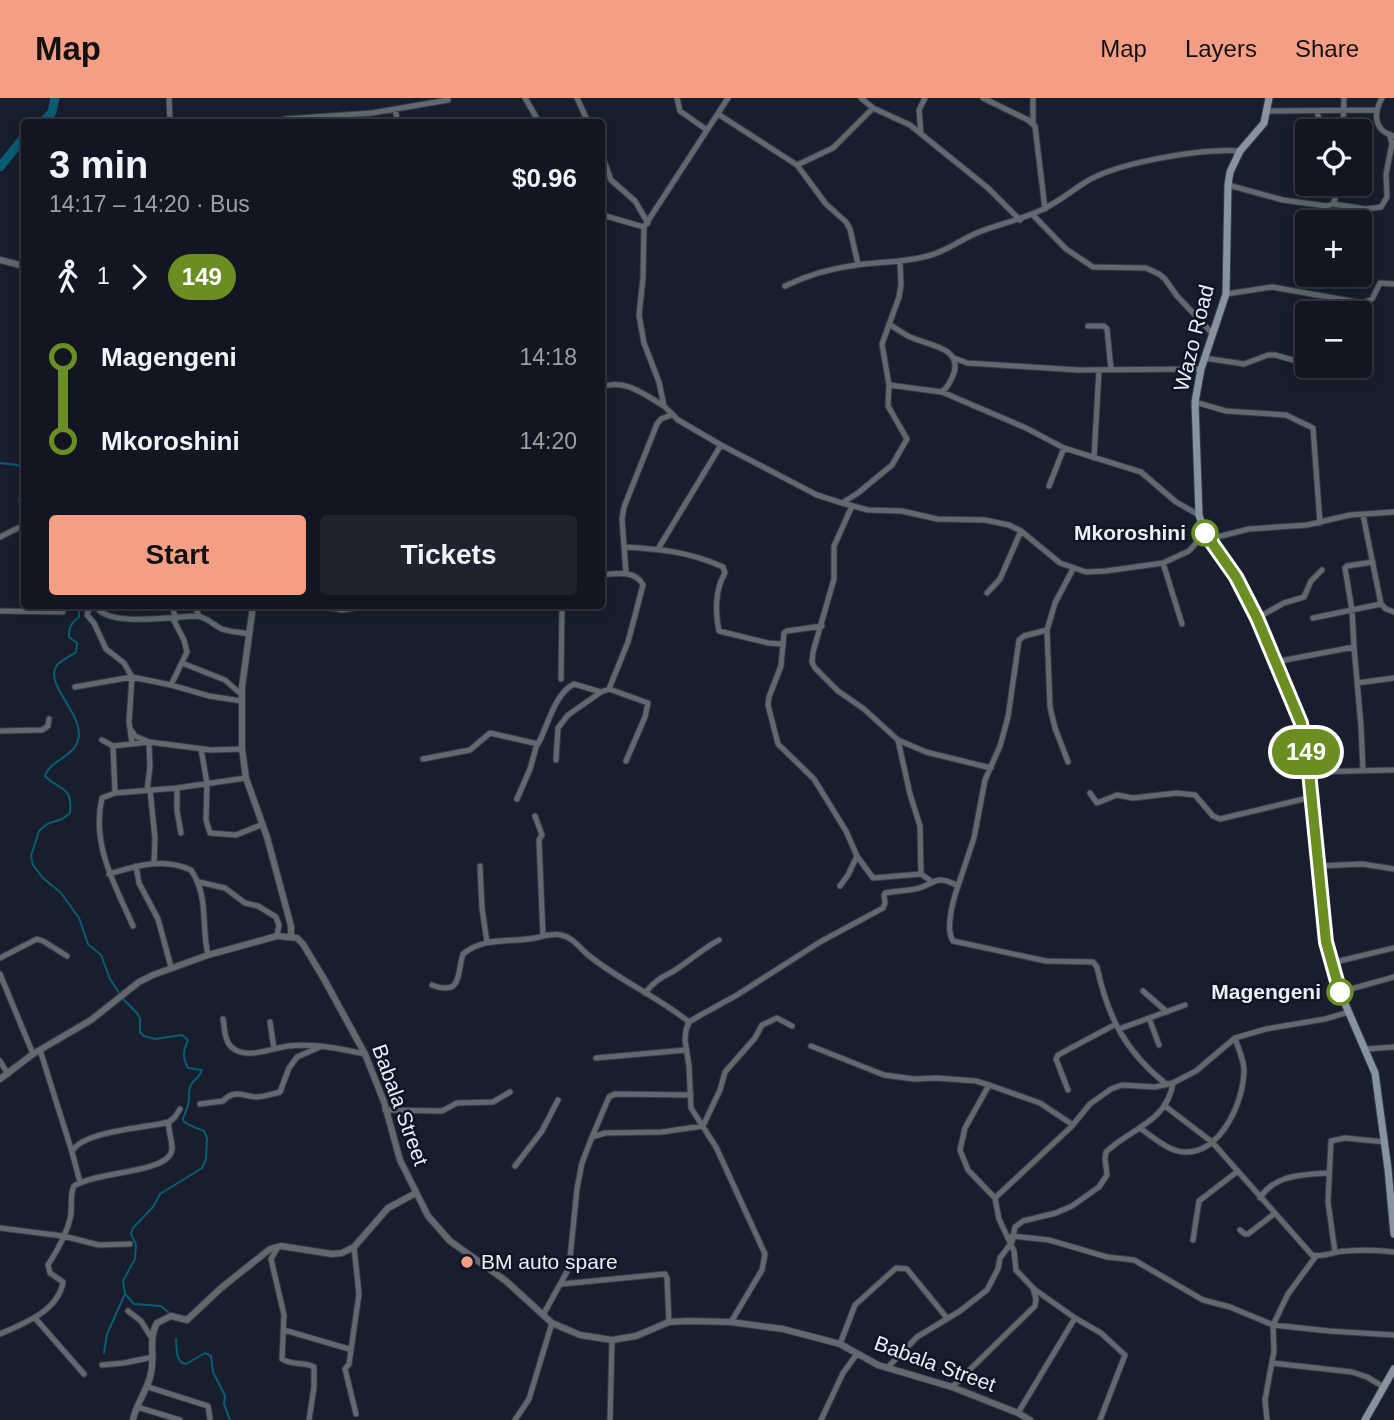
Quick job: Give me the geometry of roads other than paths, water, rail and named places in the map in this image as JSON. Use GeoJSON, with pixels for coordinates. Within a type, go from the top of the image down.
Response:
{"type":"FeatureCollection","features":[{"type":"Feature","properties":{"kind":"main road","name":"Wazo Road"},"geometry":{"type":"LineString","coordinates":[[1269,98],[1262,126],[1240,151],[1228,185],[1226,294],[1204,358],[1195,402],[1199,514],[1207,536],[1236,577],[1257,618],[1301,723],[1312,797],[1326,942],[1340,992],[1375,1073],[1394,1234]]}},
{"type":"Feature","properties":{"kind":"main road"},"geometry":{"type":"LineString","coordinates":[[1366,1420],[1394,1369]]}},
{"type":"Feature","properties":{"kind":"street"},"geometry":{"type":"LineString","coordinates":[[169,98],[170,119]]}},
{"type":"Feature","properties":{"kind":"street"},"geometry":{"type":"LineString","coordinates":[[526,98],[537,119]]}},
{"type":"Feature","properties":{"kind":"street"},"geometry":{"type":"LineString","coordinates":[[577,98],[587,119]]}},
{"type":"Feature","properties":{"kind":"street"},"geometry":{"type":"LineString","coordinates":[[677,98],[680,111],[707,130]]}},
{"type":"Feature","properties":{"kind":"street"},"geometry":{"type":"LineString","coordinates":[[646,225],[728,98]]}},
{"type":"Feature","properties":{"kind":"street"},"geometry":{"type":"LineString","coordinates":[[861,98],[873,108],[901,119],[921,134],[988,188],[1020,220]]}},
{"type":"Feature","properties":{"kind":"street"},"geometry":{"type":"LineString","coordinates":[[921,134],[919,110],[925,98]]}},
{"type":"Feature","properties":{"kind":"street"},"geometry":{"type":"LineString","coordinates":[[983,98],[997,101],[1033,123]]}},
{"type":"Feature","properties":{"kind":"street"},"geometry":{"type":"LineString","coordinates":[[1033,98],[1033,123],[1045,209]]}},
{"type":"Feature","properties":{"kind":"street"},"geometry":{"type":"LineString","coordinates":[[1344,98],[1344,119]]}},
{"type":"Feature","properties":{"kind":"street"},"geometry":{"type":"LineString","coordinates":[[1228,185],[1312,205],[1380,208],[1387,198],[1386,183],[1393,143],[1392,136],[1380,129],[1376,120],[1376,110],[1382,98]]}},
{"type":"Feature","properties":{"kind":"street"},"geometry":{"type":"LineString","coordinates":[[285,119],[372,113],[450,99]]}},
{"type":"Feature","properties":{"kind":"street"},"geometry":{"type":"LineString","coordinates":[[797,164],[833,148],[873,108]]}},
{"type":"Feature","properties":{"kind":"street"},"geometry":{"type":"LineString","coordinates":[[395,110],[397,119]]}},
{"type":"Feature","properties":{"kind":"street"},"geometry":{"type":"LineString","coordinates":[[1267,111],[1376,110]]}},
{"type":"Feature","properties":{"kind":"street"},"geometry":{"type":"LineString","coordinates":[[1317,112],[1319,119]]}},
{"type":"Feature","properties":{"kind":"street"},"geometry":{"type":"LineString","coordinates":[[372,113],[374,119]]}},
{"type":"Feature","properties":{"kind":"street"},"geometry":{"type":"LineString","coordinates":[[718,114],[797,164],[826,204],[846,222],[858,264]]}},
{"type":"Feature","properties":{"kind":"street"},"geometry":{"type":"LineString","coordinates":[[785,286],[811,274],[858,264],[900,262],[935,254],[978,232],[1020,220],[1045,209],[1090,180],[1120,168],[1203,151],[1240,151]]}},
{"type":"Feature","properties":{"kind":"street"},"geometry":{"type":"LineString","coordinates":[[605,163],[611,180],[635,201],[646,225],[639,315],[644,343],[659,382],[664,406]]}},
{"type":"Feature","properties":{"kind":"street"},"geometry":{"type":"LineString","coordinates":[[1386,183],[1394,187]]}},
{"type":"Feature","properties":{"kind":"street"},"geometry":{"type":"LineString","coordinates":[[1333,205],[1336,196]]}},
{"type":"Feature","properties":{"kind":"street"},"geometry":{"type":"LineString","coordinates":[[1032,215],[1066,249],[1093,267],[1146,268],[1159,274],[1213,334]]}},
{"type":"Feature","properties":{"kind":"street"},"geometry":{"type":"LineString","coordinates":[[605,216],[646,225]]}},
{"type":"Feature","properties":{"kind":"street"},"geometry":{"type":"LineString","coordinates":[[0,260],[21,264]]}},
{"type":"Feature","properties":{"kind":"street"},"geometry":{"type":"LineString","coordinates":[[842,503],[892,465],[907,439],[889,411],[887,402],[890,386],[883,344],[901,285],[900,262]]}},
{"type":"Feature","properties":{"kind":"street"},"geometry":{"type":"LineString","coordinates":[[1226,294],[1272,287],[1362,303],[1372,299],[1380,283],[1394,284]]}},
{"type":"Feature","properties":{"kind":"street"},"geometry":{"type":"LineString","coordinates":[[889,324],[908,336],[942,348],[954,358],[967,363],[1099,370],[1201,369]]}},
{"type":"Feature","properties":{"kind":"street"},"geometry":{"type":"LineString","coordinates":[[1088,326],[1104,326],[1107,329],[1111,369]]}},
{"type":"Feature","properties":{"kind":"street"},"geometry":{"type":"LineString","coordinates":[[1204,358],[1244,364],[1275,355],[1295,361]]}},
{"type":"Feature","properties":{"kind":"street"},"geometry":{"type":"LineString","coordinates":[[942,392],[953,375],[956,366],[954,358]]}},
{"type":"Feature","properties":{"kind":"street"},"geometry":{"type":"LineString","coordinates":[[1094,458],[1099,370]]}},
{"type":"Feature","properties":{"kind":"street"},"geometry":{"type":"LineString","coordinates":[[605,386],[628,386],[721,444],[817,495],[852,506],[902,511],[937,519],[998,521],[1021,531],[1060,563],[1086,572],[1163,563],[1189,551],[1207,536],[1249,529],[1320,523],[1336,517],[1394,512]]}},
{"type":"Feature","properties":{"kind":"street"},"geometry":{"type":"LineString","coordinates":[[890,386],[942,392],[1026,428],[1064,448],[1141,472],[1175,502],[1199,514]]}},
{"type":"Feature","properties":{"kind":"street"},"geometry":{"type":"LineString","coordinates":[[1195,402],[1226,411],[1286,415],[1313,428],[1320,523]]}},
{"type":"Feature","properties":{"kind":"street"},"geometry":{"type":"LineString","coordinates":[[626,573],[622,519],[624,507],[657,424],[664,417],[671,415]]}},
{"type":"Feature","properties":{"kind":"street"},"geometry":{"type":"LineString","coordinates":[[658,549],[721,444]]}},
{"type":"Feature","properties":{"kind":"street"},"geometry":{"type":"LineString","coordinates":[[1049,486],[1064,448]]}},
{"type":"Feature","properties":{"kind":"street"},"geometry":{"type":"LineString","coordinates":[[852,506],[834,546],[834,579],[812,657],[815,668],[838,691],[864,709],[898,740],[926,752],[991,768]]}},
{"type":"Feature","properties":{"kind":"street"},"geometry":{"type":"LineString","coordinates":[[1363,515],[1381,604],[1394,612]]}},
{"type":"Feature","properties":{"kind":"street"},"geometry":{"type":"LineString","coordinates":[[0,537],[21,526]]}},
{"type":"Feature","properties":{"kind":"street"},"geometry":{"type":"LineString","coordinates":[[987,593],[1000,579],[1021,531]]}},
{"type":"Feature","properties":{"kind":"street"},"geometry":{"type":"LineString","coordinates":[[625,547],[691,554],[723,567],[717,609],[719,631],[782,644]]}},
{"type":"Feature","properties":{"kind":"street"},"geometry":{"type":"LineString","coordinates":[[1363,770],[1352,610],[1346,567],[1373,562]]}},
{"type":"Feature","properties":{"kind":"street"},"geometry":{"type":"LineString","coordinates":[[1163,563],[1182,624]]}},
{"type":"Feature","properties":{"kind":"street"},"geometry":{"type":"LineString","coordinates":[[1068,762],[1050,707],[1047,631],[1055,603],[1073,569]]}},
{"type":"Feature","properties":{"kind":"street"},"geometry":{"type":"LineString","coordinates":[[1257,618],[1284,603],[1304,597],[1311,581],[1322,570]]}},
{"type":"Feature","properties":{"kind":"street"},"geometry":{"type":"LineString","coordinates":[[605,575],[626,573],[642,580],[643,590],[628,642],[609,689]]}},
{"type":"Feature","properties":{"kind":"street"},"geometry":{"type":"LineString","coordinates":[[1313,618],[1381,604]]}},
{"type":"Feature","properties":{"kind":"street"},"geometry":{"type":"LineString","coordinates":[[89,609],[87,615],[94,623],[103,644],[124,663],[132,677],[132,743]]}},
{"type":"Feature","properties":{"kind":"street"},"geometry":{"type":"LineString","coordinates":[[98,609],[112,616],[174,619],[199,616]]}},
{"type":"Feature","properties":{"kind":"street"},"geometry":{"type":"LineString","coordinates":[[171,685],[187,654],[172,609]]}},
{"type":"Feature","properties":{"kind":"street"},"geometry":{"type":"LineString","coordinates":[[196,609],[199,616],[219,628],[249,634]]}},
{"type":"Feature","properties":{"kind":"street"},"geometry":{"type":"LineString","coordinates":[[0,1079],[37,1052],[113,1005],[139,982],[171,967],[208,955],[276,936],[291,936],[291,926],[267,837],[246,778],[242,749],[242,698],[253,609]]}},
{"type":"Feature","properties":{"kind":"street"},"geometry":{"type":"LineString","coordinates":[[561,679],[562,609]]}},
{"type":"Feature","properties":{"kind":"street"},"geometry":{"type":"LineString","coordinates":[[0,611],[63,612]]}},
{"type":"Feature","properties":{"kind":"street"},"geometry":{"type":"LineString","coordinates":[[822,626],[784,633],[781,666],[768,705],[778,744],[814,779],[846,831],[857,856],[876,880],[921,874],[931,881]]}},
{"type":"Feature","properties":{"kind":"street"},"geometry":{"type":"LineString","coordinates":[[1047,631],[1024,636],[1019,640],[1008,717],[984,786],[975,838],[958,887],[952,915],[951,940],[1046,961],[1093,962],[1097,967],[1104,1000],[1117,1026],[1141,1063],[1166,1084]]}},
{"type":"Feature","properties":{"kind":"street"},"geometry":{"type":"LineString","coordinates":[[1275,662],[1354,647]]}},
{"type":"Feature","properties":{"kind":"street"},"geometry":{"type":"LineString","coordinates":[[182,663],[225,680],[242,698]]}},
{"type":"Feature","properties":{"kind":"street"},"geometry":{"type":"LineString","coordinates":[[75,687],[132,677],[209,696],[242,698]]}},
{"type":"Feature","properties":{"kind":"street"},"geometry":{"type":"LineString","coordinates":[[1357,683],[1394,678]]}},
{"type":"Feature","properties":{"kind":"street"},"geometry":{"type":"LineString","coordinates":[[517,799],[537,744],[552,712],[570,685],[577,684],[601,692]]}},
{"type":"Feature","properties":{"kind":"street"},"geometry":{"type":"LineString","coordinates":[[556,760],[558,727],[568,715],[609,689],[649,704],[626,761]]}},
{"type":"Feature","properties":{"kind":"street"},"geometry":{"type":"LineString","coordinates":[[0,731],[46,729],[49,719]]}},
{"type":"Feature","properties":{"kind":"street"},"geometry":{"type":"LineString","coordinates":[[130,728],[135,736],[149,742]]}},
{"type":"Feature","properties":{"kind":"street"},"geometry":{"type":"LineString","coordinates":[[423,760],[470,750],[490,733],[537,744]]}},
{"type":"Feature","properties":{"kind":"street"},"geometry":{"type":"LineString","coordinates":[[102,740],[113,746],[149,742],[201,749],[242,749]]}},
{"type":"Feature","properties":{"kind":"street"},"geometry":{"type":"LineString","coordinates":[[898,740],[920,826],[921,874]]}},
{"type":"Feature","properties":{"kind":"street"},"geometry":{"type":"LineString","coordinates":[[149,742],[148,790],[155,838],[154,863]]}},
{"type":"Feature","properties":{"kind":"street"},"geometry":{"type":"LineString","coordinates":[[113,746],[114,793]]}},
{"type":"Feature","properties":{"kind":"street"},"geometry":{"type":"LineString","coordinates":[[201,749],[207,783],[206,820],[211,835],[236,835],[261,825]]}},
{"type":"Feature","properties":{"kind":"street"},"geometry":{"type":"LineString","coordinates":[[1309,772],[1394,771]]}},
{"type":"Feature","properties":{"kind":"street"},"geometry":{"type":"LineString","coordinates":[[133,926],[109,874],[99,841],[102,798],[114,793],[177,788],[246,778]]}},
{"type":"Feature","properties":{"kind":"street"},"geometry":{"type":"LineString","coordinates":[[177,788],[181,833]]}},
{"type":"Feature","properties":{"kind":"street"},"geometry":{"type":"LineString","coordinates":[[1090,793],[1097,803],[1116,794],[1133,798],[1177,793],[1195,795],[1213,816],[1220,819],[1312,797]]}},
{"type":"Feature","properties":{"kind":"street"},"geometry":{"type":"LineString","coordinates":[[535,816],[542,835],[539,840],[543,936]]}},
{"type":"Feature","properties":{"kind":"street"},"geometry":{"type":"LineString","coordinates":[[840,886],[857,856]]}},
{"type":"Feature","properties":{"kind":"street"},"geometry":{"type":"LineString","coordinates":[[109,874],[154,863],[184,866],[191,870],[202,888],[208,955]]}},
{"type":"Feature","properties":{"kind":"street"},"geometry":{"type":"LineString","coordinates":[[1318,866],[1362,864],[1394,869]]}},
{"type":"Feature","properties":{"kind":"street"},"geometry":{"type":"LineString","coordinates":[[136,866],[139,883],[158,919],[171,967]]}},
{"type":"Feature","properties":{"kind":"street"},"geometry":{"type":"LineString","coordinates":[[480,866],[481,900],[487,942]]}},
{"type":"Feature","properties":{"kind":"street"},"geometry":{"type":"LineString","coordinates":[[731,1322],[762,1270],[765,1254],[716,1147],[691,1108],[685,1035],[689,1022],[820,943],[878,912],[884,906],[885,893],[921,888],[931,881],[944,880],[958,887]]}},
{"type":"Feature","properties":{"kind":"street"},"geometry":{"type":"LineString","coordinates":[[199,882],[222,886],[245,903],[258,906],[276,917],[279,925],[276,936]]}},
{"type":"Feature","properties":{"kind":"street"},"geometry":{"type":"LineString","coordinates":[[432,985],[445,988],[455,985],[460,977],[463,954],[487,942],[552,934],[570,938],[589,955],[675,1010],[689,1022]]}},
{"type":"Feature","properties":{"kind":"street","name":"Babala Street"},"geometry":{"type":"LineString","coordinates":[[291,936],[299,940],[307,950],[374,1072],[400,1160],[428,1216],[450,1241],[506,1281],[552,1323],[580,1335],[612,1340],[636,1336],[670,1322],[731,1322],[783,1329],[840,1344],[887,1368],[952,1387],[1030,1420]]}},
{"type":"Feature","properties":{"kind":"street"},"geometry":{"type":"LineString","coordinates":[[0,958],[37,939],[67,956]]}},
{"type":"Feature","properties":{"kind":"street"},"geometry":{"type":"LineString","coordinates":[[645,993],[662,975],[672,972],[698,951],[719,940]]}},
{"type":"Feature","properties":{"kind":"street"},"geometry":{"type":"LineString","coordinates":[[1331,963],[1394,948]]}},
{"type":"Feature","properties":{"kind":"street"},"geometry":{"type":"LineString","coordinates":[[0,974],[37,1052],[80,1182]]}},
{"type":"Feature","properties":{"kind":"street"},"geometry":{"type":"LineString","coordinates":[[1340,992],[1394,977]]}},
{"type":"Feature","properties":{"kind":"street"},"geometry":{"type":"LineString","coordinates":[[1143,991],[1167,1012]]}},
{"type":"Feature","properties":{"kind":"street"},"geometry":{"type":"LineString","coordinates":[[1068,1090],[1056,1059],[1058,1055],[1117,1026],[1185,1005]]}},
{"type":"Feature","properties":{"kind":"street"},"geometry":{"type":"LineString","coordinates":[[995,1198],[1073,1125],[1090,1104],[1111,1089],[1122,1085],[1155,1087],[1173,1083],[1196,1070],[1235,1038],[1349,1012]]}},
{"type":"Feature","properties":{"kind":"street"},"geometry":{"type":"LineString","coordinates":[[223,1018],[226,1039],[235,1050],[251,1052],[301,1045],[365,1054]]}},
{"type":"Feature","properties":{"kind":"street"},"geometry":{"type":"LineString","coordinates":[[703,1126],[720,1090],[725,1072],[755,1038],[762,1025],[777,1018],[792,1026]]}},
{"type":"Feature","properties":{"kind":"street"},"geometry":{"type":"LineString","coordinates":[[1149,1018],[1159,1045]]}},
{"type":"Feature","properties":{"kind":"street"},"geometry":{"type":"LineString","coordinates":[[270,1022],[274,1049]]}},
{"type":"Feature","properties":{"kind":"street"},"geometry":{"type":"LineString","coordinates":[[1140,1129],[1175,1150],[1186,1152],[1212,1142],[1233,1115],[1243,1083],[1244,1067],[1235,1038]]}},
{"type":"Feature","properties":{"kind":"street"},"geometry":{"type":"LineString","coordinates":[[200,1104],[223,1101],[234,1094],[258,1097],[280,1092],[289,1068],[297,1057],[322,1046]]}},
{"type":"Feature","properties":{"kind":"street"},"geometry":{"type":"LineString","coordinates":[[811,1046],[884,1075],[914,1080],[937,1078],[976,1081],[1040,1103],[1073,1125]]}},
{"type":"Feature","properties":{"kind":"street"},"geometry":{"type":"LineString","coordinates":[[1366,1049],[1394,1047]]}},
{"type":"Feature","properties":{"kind":"street"},"geometry":{"type":"LineString","coordinates":[[596,1058],[686,1050]]}},
{"type":"Feature","properties":{"kind":"street"},"geometry":{"type":"LineString","coordinates":[[0,1061],[8,1074]]}},
{"type":"Feature","properties":{"kind":"street"},"geometry":{"type":"LineString","coordinates":[[887,1368],[916,1337],[987,1290],[998,1269],[1000,1258],[1023,1221],[1056,1213],[1093,1193],[1107,1175],[1106,1152],[1156,1118],[1165,1106],[1173,1083]]}},
{"type":"Feature","properties":{"kind":"street"},"geometry":{"type":"LineString","coordinates":[[989,1085],[965,1128],[960,1150],[968,1170],[995,1198],[999,1219],[1004,1230],[1012,1236],[1049,1240],[1107,1257],[1134,1260],[1203,1300],[1230,1307],[1273,1325],[1394,1335]]}},
{"type":"Feature","properties":{"kind":"street"},"geometry":{"type":"LineString","coordinates":[[385,1110],[442,1111],[457,1103],[493,1102],[510,1092]]}},
{"type":"Feature","properties":{"kind":"street"},"geometry":{"type":"LineString","coordinates":[[543,1315],[562,1284],[571,1257],[573,1216],[582,1163],[610,1097],[615,1094],[691,1096]]}},
{"type":"Feature","properties":{"kind":"street"},"geometry":{"type":"LineString","coordinates":[[515,1166],[542,1130],[558,1100]]}},
{"type":"Feature","properties":{"kind":"street"},"geometry":{"type":"LineString","coordinates":[[1165,1106],[1212,1142],[1307,1252],[1317,1256],[1366,1250],[1394,1252]]}},
{"type":"Feature","properties":{"kind":"street"},"geometry":{"type":"LineString","coordinates":[[72,1152],[74,1147],[86,1140],[169,1122],[180,1108]]}},
{"type":"Feature","properties":{"kind":"street"},"geometry":{"type":"LineString","coordinates":[[0,1334],[35,1318],[59,1295],[63,1284],[61,1279],[50,1273],[48,1265],[64,1236],[71,1216],[72,1189],[80,1182],[150,1166],[169,1157],[172,1149],[169,1122]]}},
{"type":"Feature","properties":{"kind":"street"},"geometry":{"type":"LineString","coordinates":[[593,1137],[605,1133],[662,1132],[703,1126]]}},
{"type":"Feature","properties":{"kind":"street"},"geometry":{"type":"LineString","coordinates":[[1335,1252],[1328,1173],[1333,1139],[1357,1138],[1385,1142]]}},
{"type":"Feature","properties":{"kind":"street"},"geometry":{"type":"LineString","coordinates":[[1193,1240],[1199,1201],[1238,1171]]}},
{"type":"Feature","properties":{"kind":"street"},"geometry":{"type":"LineString","coordinates":[[1260,1198],[1270,1186],[1286,1178],[1328,1173]]}},
{"type":"Feature","properties":{"kind":"street"},"geometry":{"type":"LineString","coordinates":[[151,1337],[157,1323],[162,1319],[171,1316],[187,1320],[251,1264],[278,1247],[337,1254],[354,1247],[388,1208],[416,1192]]}},
{"type":"Feature","properties":{"kind":"street"},"geometry":{"type":"LineString","coordinates":[[1240,1230],[1248,1234],[1274,1214]]}},
{"type":"Feature","properties":{"kind":"street"},"geometry":{"type":"LineString","coordinates":[[0,1228],[64,1236],[99,1245],[130,1244]]}},
{"type":"Feature","properties":{"kind":"street"},"geometry":{"type":"LineString","coordinates":[[1004,1230],[1012,1236],[1016,1270],[1033,1288],[1101,1334],[1125,1355],[1100,1420]]}},
{"type":"Feature","properties":{"kind":"street"},"geometry":{"type":"LineString","coordinates":[[278,1247],[271,1259],[284,1315],[282,1359],[310,1365],[315,1371],[309,1420]]}},
{"type":"Feature","properties":{"kind":"street"},"geometry":{"type":"LineString","coordinates":[[354,1247],[359,1294],[349,1349],[349,1364],[345,1369],[356,1414]]}},
{"type":"Feature","properties":{"kind":"street"},"geometry":{"type":"LineString","coordinates":[[1267,1420],[1265,1400],[1272,1363],[1273,1325],[1288,1294],[1317,1256]]}},
{"type":"Feature","properties":{"kind":"street"},"geometry":{"type":"LineString","coordinates":[[840,1344],[855,1305],[897,1268],[906,1269],[947,1318]]}},
{"type":"Feature","properties":{"kind":"street"},"geometry":{"type":"LineString","coordinates":[[562,1284],[665,1274],[670,1322]]}},
{"type":"Feature","properties":{"kind":"street"},"geometry":{"type":"LineString","coordinates":[[952,1387],[1035,1306],[1037,1299],[1033,1288]]}},
{"type":"Feature","properties":{"kind":"street"},"geometry":{"type":"LineString","coordinates":[[128,1311],[141,1321],[151,1337],[153,1357],[148,1387],[133,1420]]}},
{"type":"Feature","properties":{"kind":"street"},"geometry":{"type":"LineString","coordinates":[[35,1318],[84,1374]]}},
{"type":"Feature","properties":{"kind":"street"},"geometry":{"type":"LineString","coordinates":[[1018,1413],[1075,1318]]}},
{"type":"Feature","properties":{"kind":"street"},"geometry":{"type":"LineString","coordinates":[[515,1420],[532,1391],[552,1323]]}},
{"type":"Feature","properties":{"kind":"street"},"geometry":{"type":"LineString","coordinates":[[284,1330],[349,1349]]}},
{"type":"Feature","properties":{"kind":"street"},"geometry":{"type":"LineString","coordinates":[[610,1420],[612,1340]]}},
{"type":"Feature","properties":{"kind":"street"},"geometry":{"type":"LineString","coordinates":[[821,1420],[843,1373],[857,1354]]}},
{"type":"Feature","properties":{"kind":"street"},"geometry":{"type":"LineString","coordinates":[[102,1365],[153,1357]]}},
{"type":"Feature","properties":{"kind":"street"},"geometry":{"type":"LineString","coordinates":[[1272,1363],[1352,1372],[1384,1387]]}},
{"type":"Feature","properties":{"kind":"street"},"geometry":{"type":"LineString","coordinates":[[148,1387],[208,1406],[210,1419]]}},
{"type":"Feature","properties":{"kind":"street"},"geometry":{"type":"LineString","coordinates":[[137,1407],[180,1420]]}},
{"type":"Feature","properties":{"kind":"waterway"},"geometry":{"type":"LineString","coordinates":[[46,119],[52,112],[55,98]]}},
{"type":"Feature","properties":{"kind":"waterway"},"geometry":{"type":"LineString","coordinates":[[0,167],[21,141]]}},
{"type":"Feature","properties":{"kind":"waterway"},"geometry":{"type":"LineString","coordinates":[[0,463],[21,467]]}},
{"type":"Feature","properties":{"kind":"waterway"},"geometry":{"type":"LineString","coordinates":[[21,494],[21,504]]}},
{"type":"Feature","properties":{"kind":"waterway"},"geometry":{"type":"LineString","coordinates":[[77,609],[79,617],[69,630],[69,637],[77,643],[76,652],[58,664],[54,672],[59,690],[76,720],[78,740],[72,751],[52,766],[45,776],[67,793],[70,813],[39,831],[31,856],[33,865],[43,878],[61,893],[79,918],[88,944],[101,955],[110,979],[123,999],[137,1013],[140,1032],[155,1039],[182,1035],[188,1040],[184,1054],[186,1064],[188,1068],[202,1070],[190,1087],[188,1106],[183,1119],[187,1124],[204,1131],[207,1138],[206,1159],[202,1168],[160,1194],[153,1207],[133,1228],[131,1234],[136,1245],[135,1259],[123,1281],[125,1294],[107,1334],[104,1353]]}},
{"type":"Feature","properties":{"kind":"waterway"},"geometry":{"type":"LineString","coordinates":[[125,1294],[134,1304],[161,1306],[169,1313]]}},
{"type":"Feature","properties":{"kind":"waterway"},"geometry":{"type":"LineString","coordinates":[[176,1339],[177,1354],[182,1363],[186,1364],[205,1353],[211,1356],[213,1372],[225,1396],[224,1404],[230,1420]]}},
{"type":"Feature","properties":{"kind":"place","name":"Mkoroshini"},"geometry":{"type":"Point","coordinates":[1205,533]}},
{"type":"Feature","properties":{"kind":"place","name":"Magengeni"},"geometry":{"type":"Point","coordinates":[1340,992]}},
{"type":"Feature","properties":{"kind":"place","name":"BM auto spare"},"geometry":{"type":"Point","coordinates":[467,1262]}}]}
